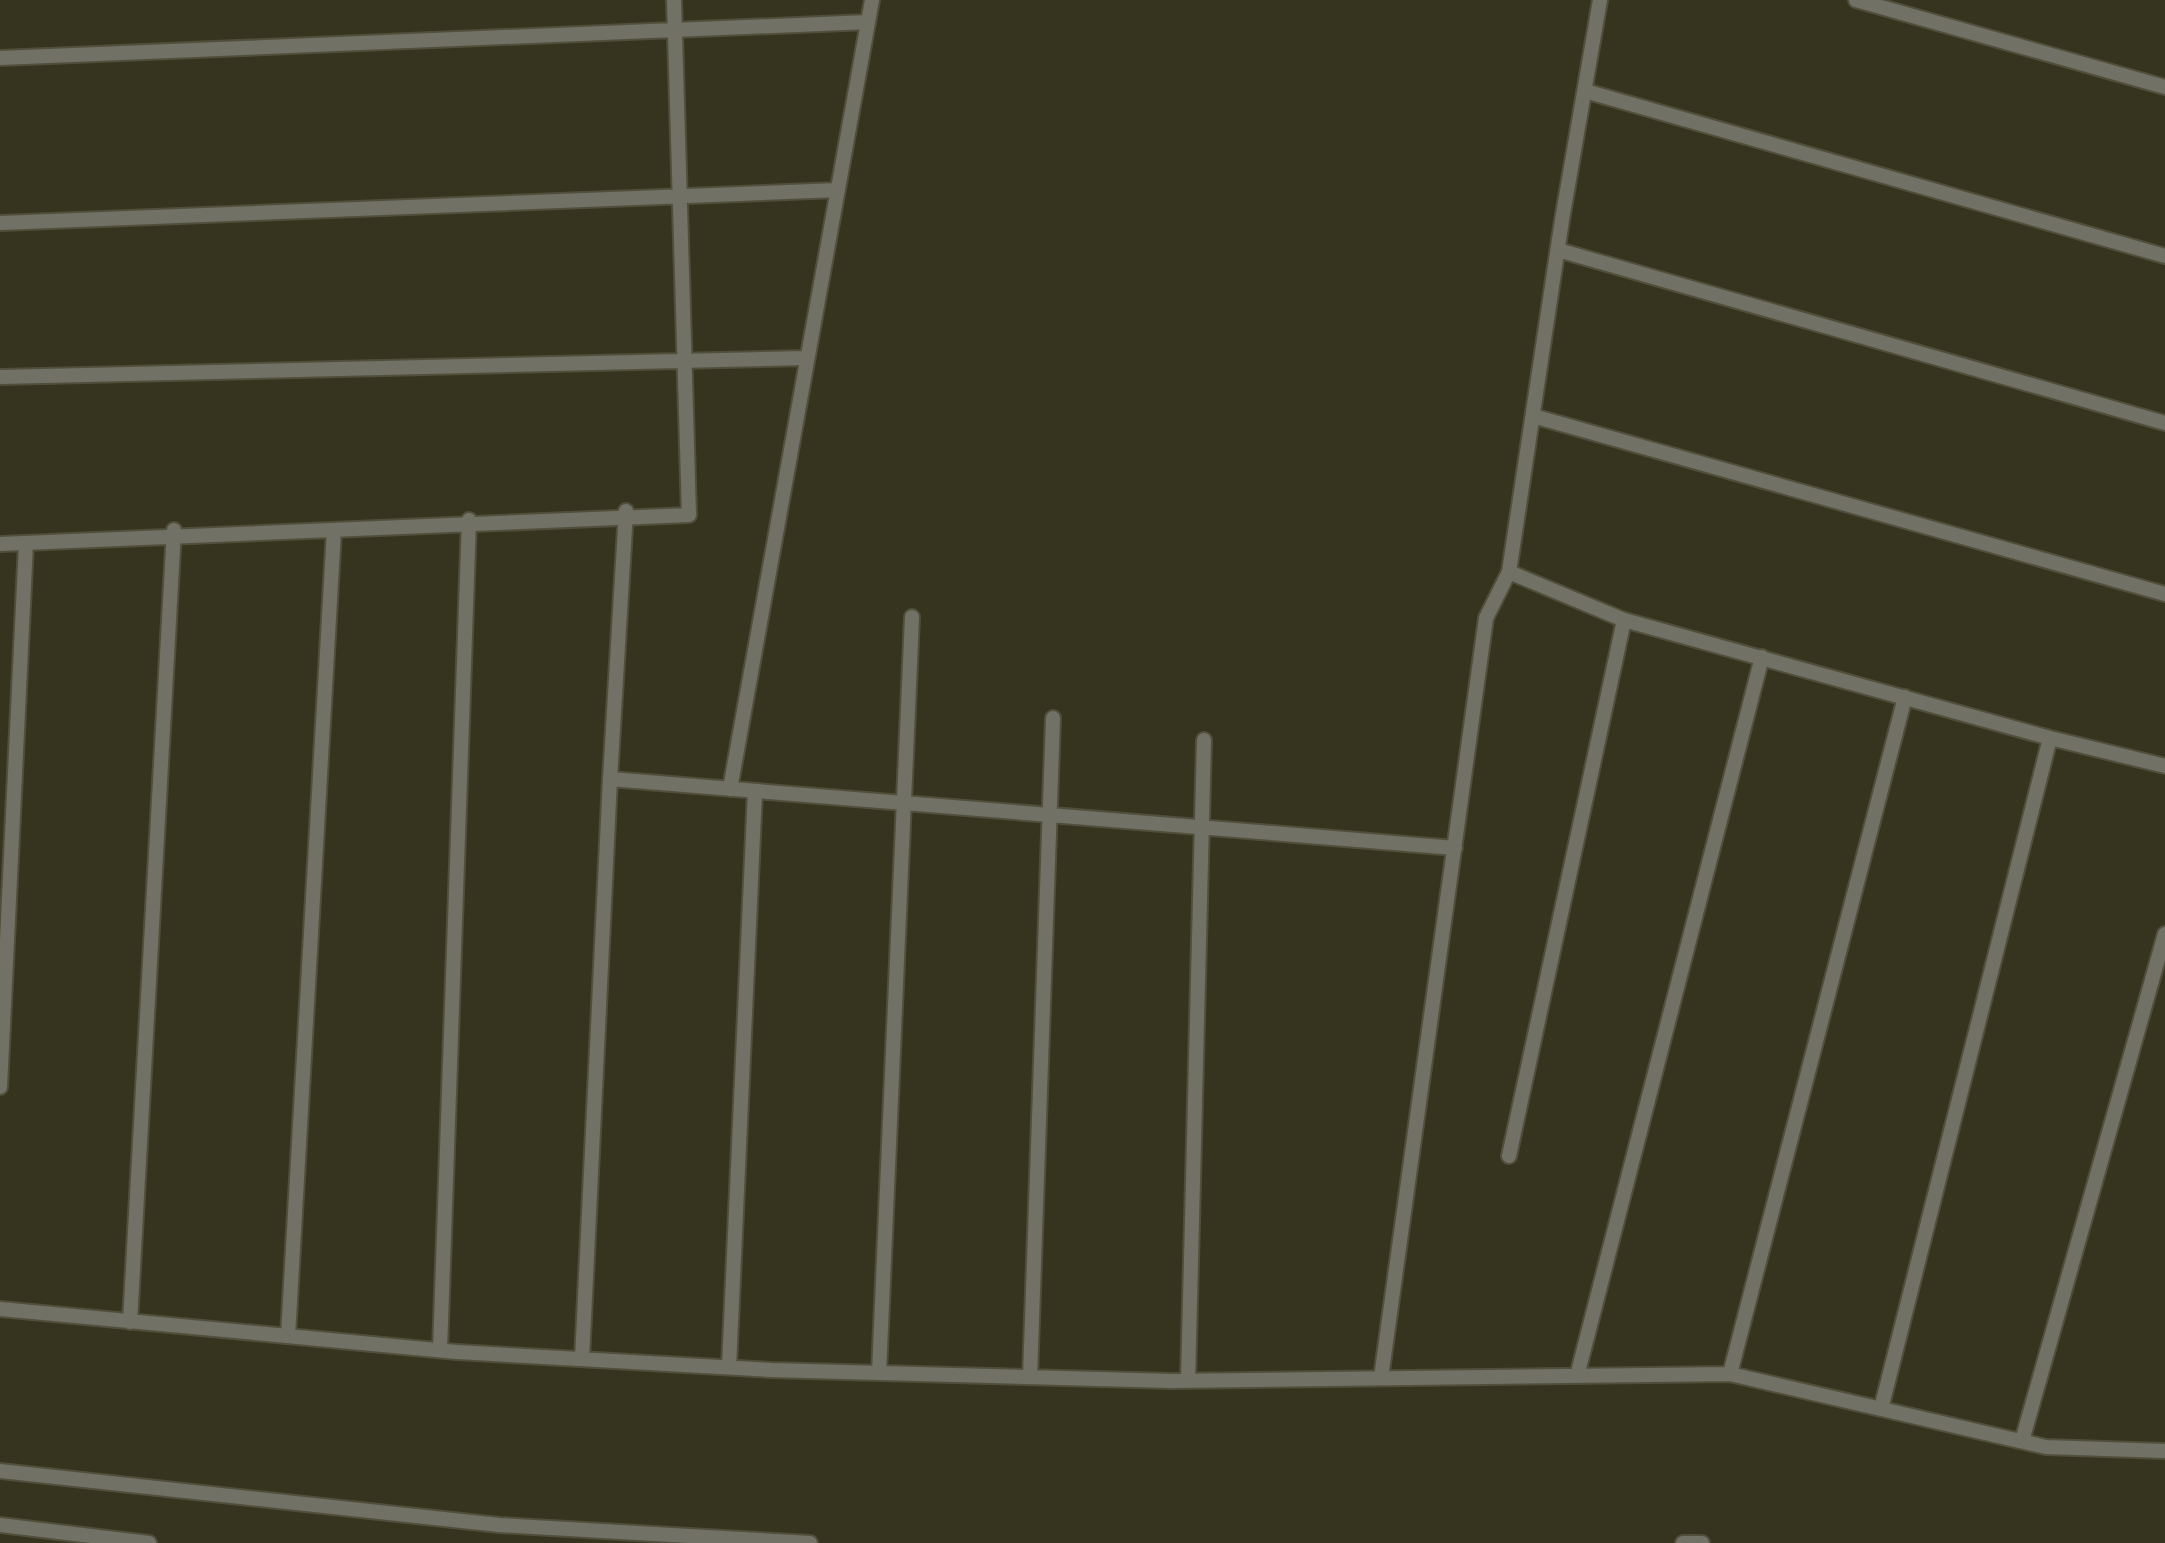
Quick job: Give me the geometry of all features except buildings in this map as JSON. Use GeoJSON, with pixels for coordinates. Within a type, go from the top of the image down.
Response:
{"type":"FeatureCollection","features":[{"type":"Feature","properties":{"kind":"street"},"geometry":{"type":"LineString","coordinates":[[0,544],[174,533],[334,530],[626,514],[689,515],[674,0]]}},
{"type":"Feature","properties":{"kind":"street"},"geometry":{"type":"LineString","coordinates":[[730,789],[872,0]]}},
{"type":"Feature","properties":{"kind":"street"},"geometry":{"type":"LineString","coordinates":[[1381,1378],[1486,618],[1509,572],[1558,250],[1600,0]]}},
{"type":"Feature","properties":{"kind":"street"},"geometry":{"type":"LineString","coordinates":[[1856,0],[2165,87]]}},
{"type":"Feature","properties":{"kind":"street"},"geometry":{"type":"LineString","coordinates":[[0,58],[868,22]]}},
{"type":"Feature","properties":{"kind":"street"},"geometry":{"type":"LineString","coordinates":[[1585,91],[2165,256]]}},
{"type":"Feature","properties":{"kind":"street"},"geometry":{"type":"LineString","coordinates":[[0,223],[838,190]]}},
{"type":"Feature","properties":{"kind":"street"},"geometry":{"type":"LineString","coordinates":[[1558,250],[2165,424]]}},
{"type":"Feature","properties":{"kind":"street"},"geometry":{"type":"LineString","coordinates":[[0,377],[807,358]]}},
{"type":"Feature","properties":{"kind":"street"},"geometry":{"type":"LineString","coordinates":[[1533,416],[2165,594]]}},
{"type":"Feature","properties":{"kind":"street"},"geometry":{"type":"LineString","coordinates":[[582,1359],[610,779],[626,514]]}},
{"type":"Feature","properties":{"kind":"street"},"geometry":{"type":"LineString","coordinates":[[440,1350],[469,522]]}},
{"type":"Feature","properties":{"kind":"street"},"geometry":{"type":"LineString","coordinates":[[288,1336],[334,530]]}},
{"type":"Feature","properties":{"kind":"street"},"geometry":{"type":"LineString","coordinates":[[130,1322],[174,533]]}},
{"type":"Feature","properties":{"kind":"street"},"geometry":{"type":"LineString","coordinates":[[0,1087],[26,543]]}},
{"type":"Feature","properties":{"kind":"street"},"geometry":{"type":"LineString","coordinates":[[1509,572],[1624,620],[2165,766]]}},
{"type":"Feature","properties":{"kind":"street"},"geometry":{"type":"LineString","coordinates":[[879,1373],[912,617]]}},
{"type":"Feature","properties":{"kind":"street"},"geometry":{"type":"LineString","coordinates":[[1509,1156],[1624,620]]}},
{"type":"Feature","properties":{"kind":"street"},"geometry":{"type":"LineString","coordinates":[[1577,1376],[1762,657]]}},
{"type":"Feature","properties":{"kind":"street"},"geometry":{"type":"LineString","coordinates":[[1730,1374],[1905,697]]}},
{"type":"Feature","properties":{"kind":"street"},"geometry":{"type":"LineString","coordinates":[[1030,1377],[1053,718]]}},
{"type":"Feature","properties":{"kind":"street"},"geometry":{"type":"LineString","coordinates":[[1881,1409],[2050,737]]}},
{"type":"Feature","properties":{"kind":"street"},"geometry":{"type":"LineString","coordinates":[[1188,1381],[1204,740]]}},
{"type":"Feature","properties":{"kind":"street"},"geometry":{"type":"LineString","coordinates":[[610,779],[1455,848]]}},
{"type":"Feature","properties":{"kind":"street"},"geometry":{"type":"LineString","coordinates":[[729,1367],[755,791]]}},
{"type":"Feature","properties":{"kind":"street"},"geometry":{"type":"LineString","coordinates":[[2022,1441],[2165,934]]}},
{"type":"Feature","properties":{"kind":"street"},"geometry":{"type":"LineString","coordinates":[[0,1309],[440,1350],[879,1373],[1188,1381],[1730,1374],[2046,1447],[2165,1451]]}},
{"type":"Feature","properties":{"kind":"street"},"geometry":{"type":"LineString","coordinates":[[0,1471],[499,1525],[810,1543]]}},
{"type":"Feature","properties":{"kind":"street"},"geometry":{"type":"LineString","coordinates":[[0,1525],[149,1543]]}},
{"type":"Feature","properties":{"kind":"street"},"geometry":{"type":"LineString","coordinates":[[1683,1543],[1702,1543]]}}]}
